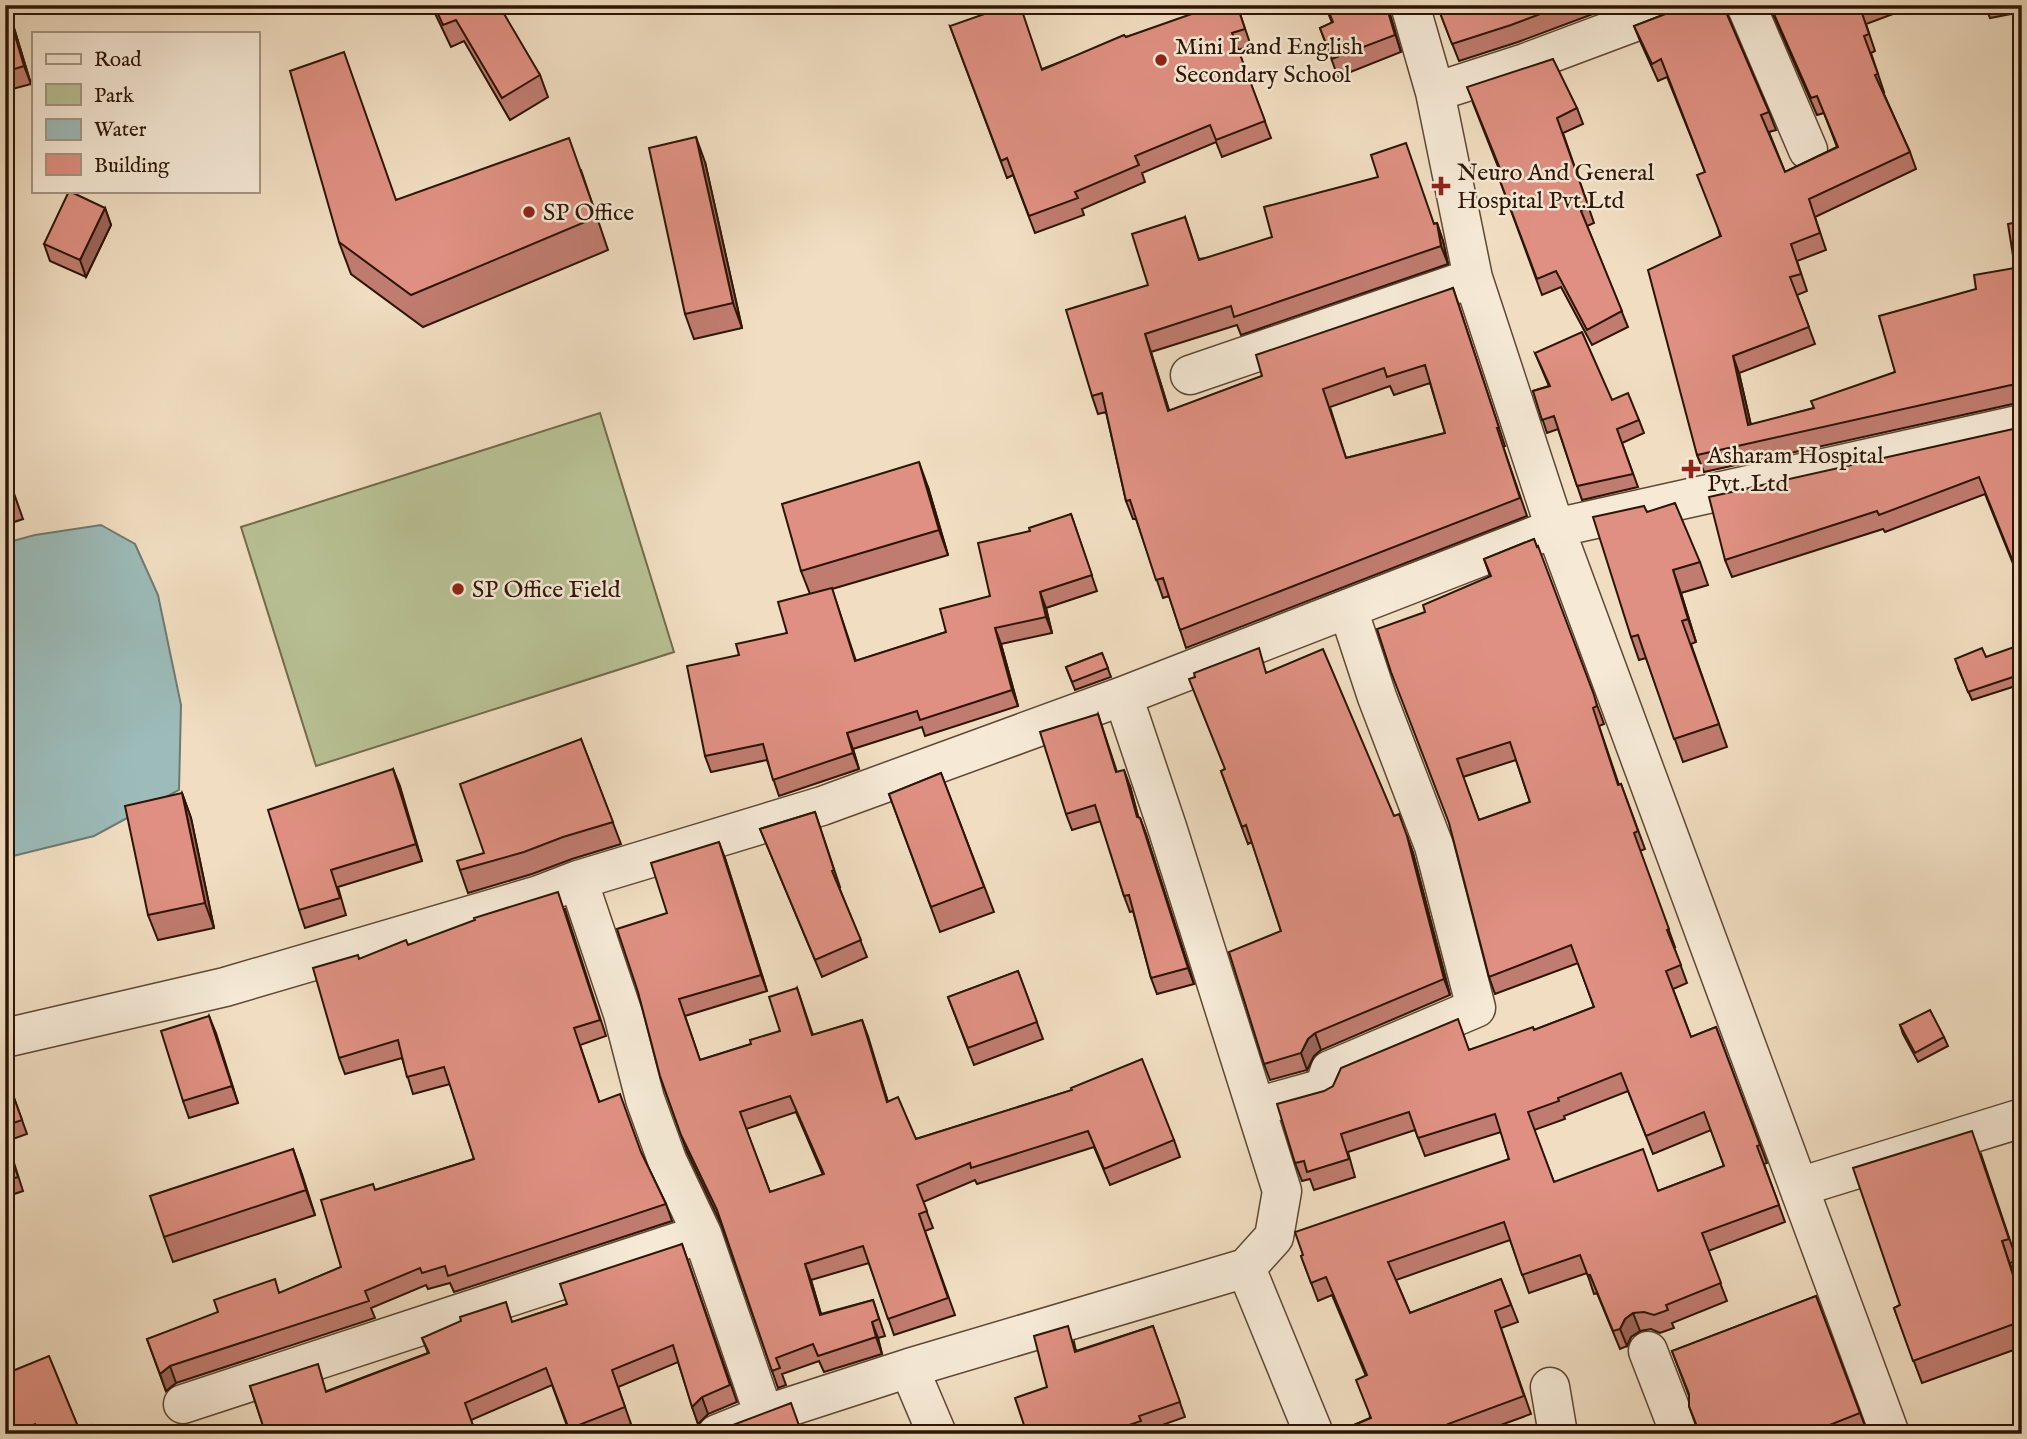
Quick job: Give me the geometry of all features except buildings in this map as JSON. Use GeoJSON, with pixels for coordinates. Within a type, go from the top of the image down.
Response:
{"type":"FeatureCollection","features":[{"type":"Feature","properties":{"kind":"street"},"geometry":{"type":"LineString","coordinates":[[1410,5],[1435,92],[1473,278],[1555,528],[1890,1434]]}},
{"type":"Feature","properties":{"kind":"street"},"geometry":{"type":"LineString","coordinates":[[1435,92],[1525,63],[1680,5]]}},
{"type":"Feature","properties":{"kind":"street"},"geometry":{"type":"LineString","coordinates":[[1746,5],[1808,150]]}},
{"type":"Feature","properties":{"kind":"street"},"geometry":{"type":"LineString","coordinates":[[1190,375],[1473,278]]}},
{"type":"Feature","properties":{"kind":"street"},"geometry":{"type":"LineString","coordinates":[[5,1038],[225,987],[539,895],[578,880],[822,806],[1123,696],[1555,528],[2022,424]]}},
{"type":"Feature","properties":{"kind":"street"},"geometry":{"type":"LineString","coordinates":[[1256,1107],[1324,1088],[1331,1070],[1476,1008],[1434,846],[1377,696],[1348,609]]}},
{"type":"Feature","properties":{"kind":"street"},"geometry":{"type":"LineString","coordinates":[[717,1434],[764,1415],[909,1368],[1246,1268],[1274,1237],[1282,1191],[1156,790],[1123,696]]}},
{"type":"Feature","properties":{"kind":"street"},"geometry":{"type":"LineString","coordinates":[[578,880],[623,1014],[645,1099],[667,1160],[702,1234],[764,1415]]}},
{"type":"Feature","properties":{"kind":"street"},"geometry":{"type":"LineString","coordinates":[[1799,1187],[2022,1118]]}},
{"type":"Feature","properties":{"kind":"street"},"geometry":{"type":"LineString","coordinates":[[183,1404],[702,1234]]}},
{"type":"Feature","properties":{"kind":"street"},"geometry":{"type":"LineString","coordinates":[[1246,1268],[1314,1434]]}},
{"type":"Feature","properties":{"kind":"street"},"geometry":{"type":"LineString","coordinates":[[1648,1351],[1680,1434]]}},
{"type":"Feature","properties":{"kind":"street"},"geometry":{"type":"LineString","coordinates":[[909,1368],[937,1434]]}},
{"type":"Feature","properties":{"kind":"street"},"geometry":{"type":"LineString","coordinates":[[1550,1387],[1558,1434]]}},
{"type":"Feature","properties":{"kind":"green space","name":"SP Office Field"},"geometry":{"type":"Polygon","coordinates":[[[600,413],[674,652],[316,766],[241,527],[600,413]]]}},
{"type":"Feature","properties":{"kind":"water"},"geometry":{"type":"Polygon","coordinates":[[[101,525],[135,544],[158,595],[181,705],[179,790],[94,836],[5,858],[5,543],[35,535],[101,525]]]}},
{"type":"Feature","properties":{"kind":"place","name":"Mini Land English Secondary School"},"geometry":{"type":"Point","coordinates":[1161,60]}},
{"type":"Feature","properties":{"kind":"place","name":"Neuro And General Hospital Pvt.Ltd"},"geometry":{"type":"Point","coordinates":[1441,186]}},
{"type":"Feature","properties":{"kind":"place","name":"SP Office"},"geometry":{"type":"Point","coordinates":[529,212]}},
{"type":"Feature","properties":{"kind":"place","name":"Asharam Hospital Pvt. Ltd"},"geometry":{"type":"Point","coordinates":[1691,469]}},
{"type":"Feature","properties":{"kind":"place","name":"SP Office Field"},"geometry":{"type":"Point","coordinates":[458,589]}}]}
